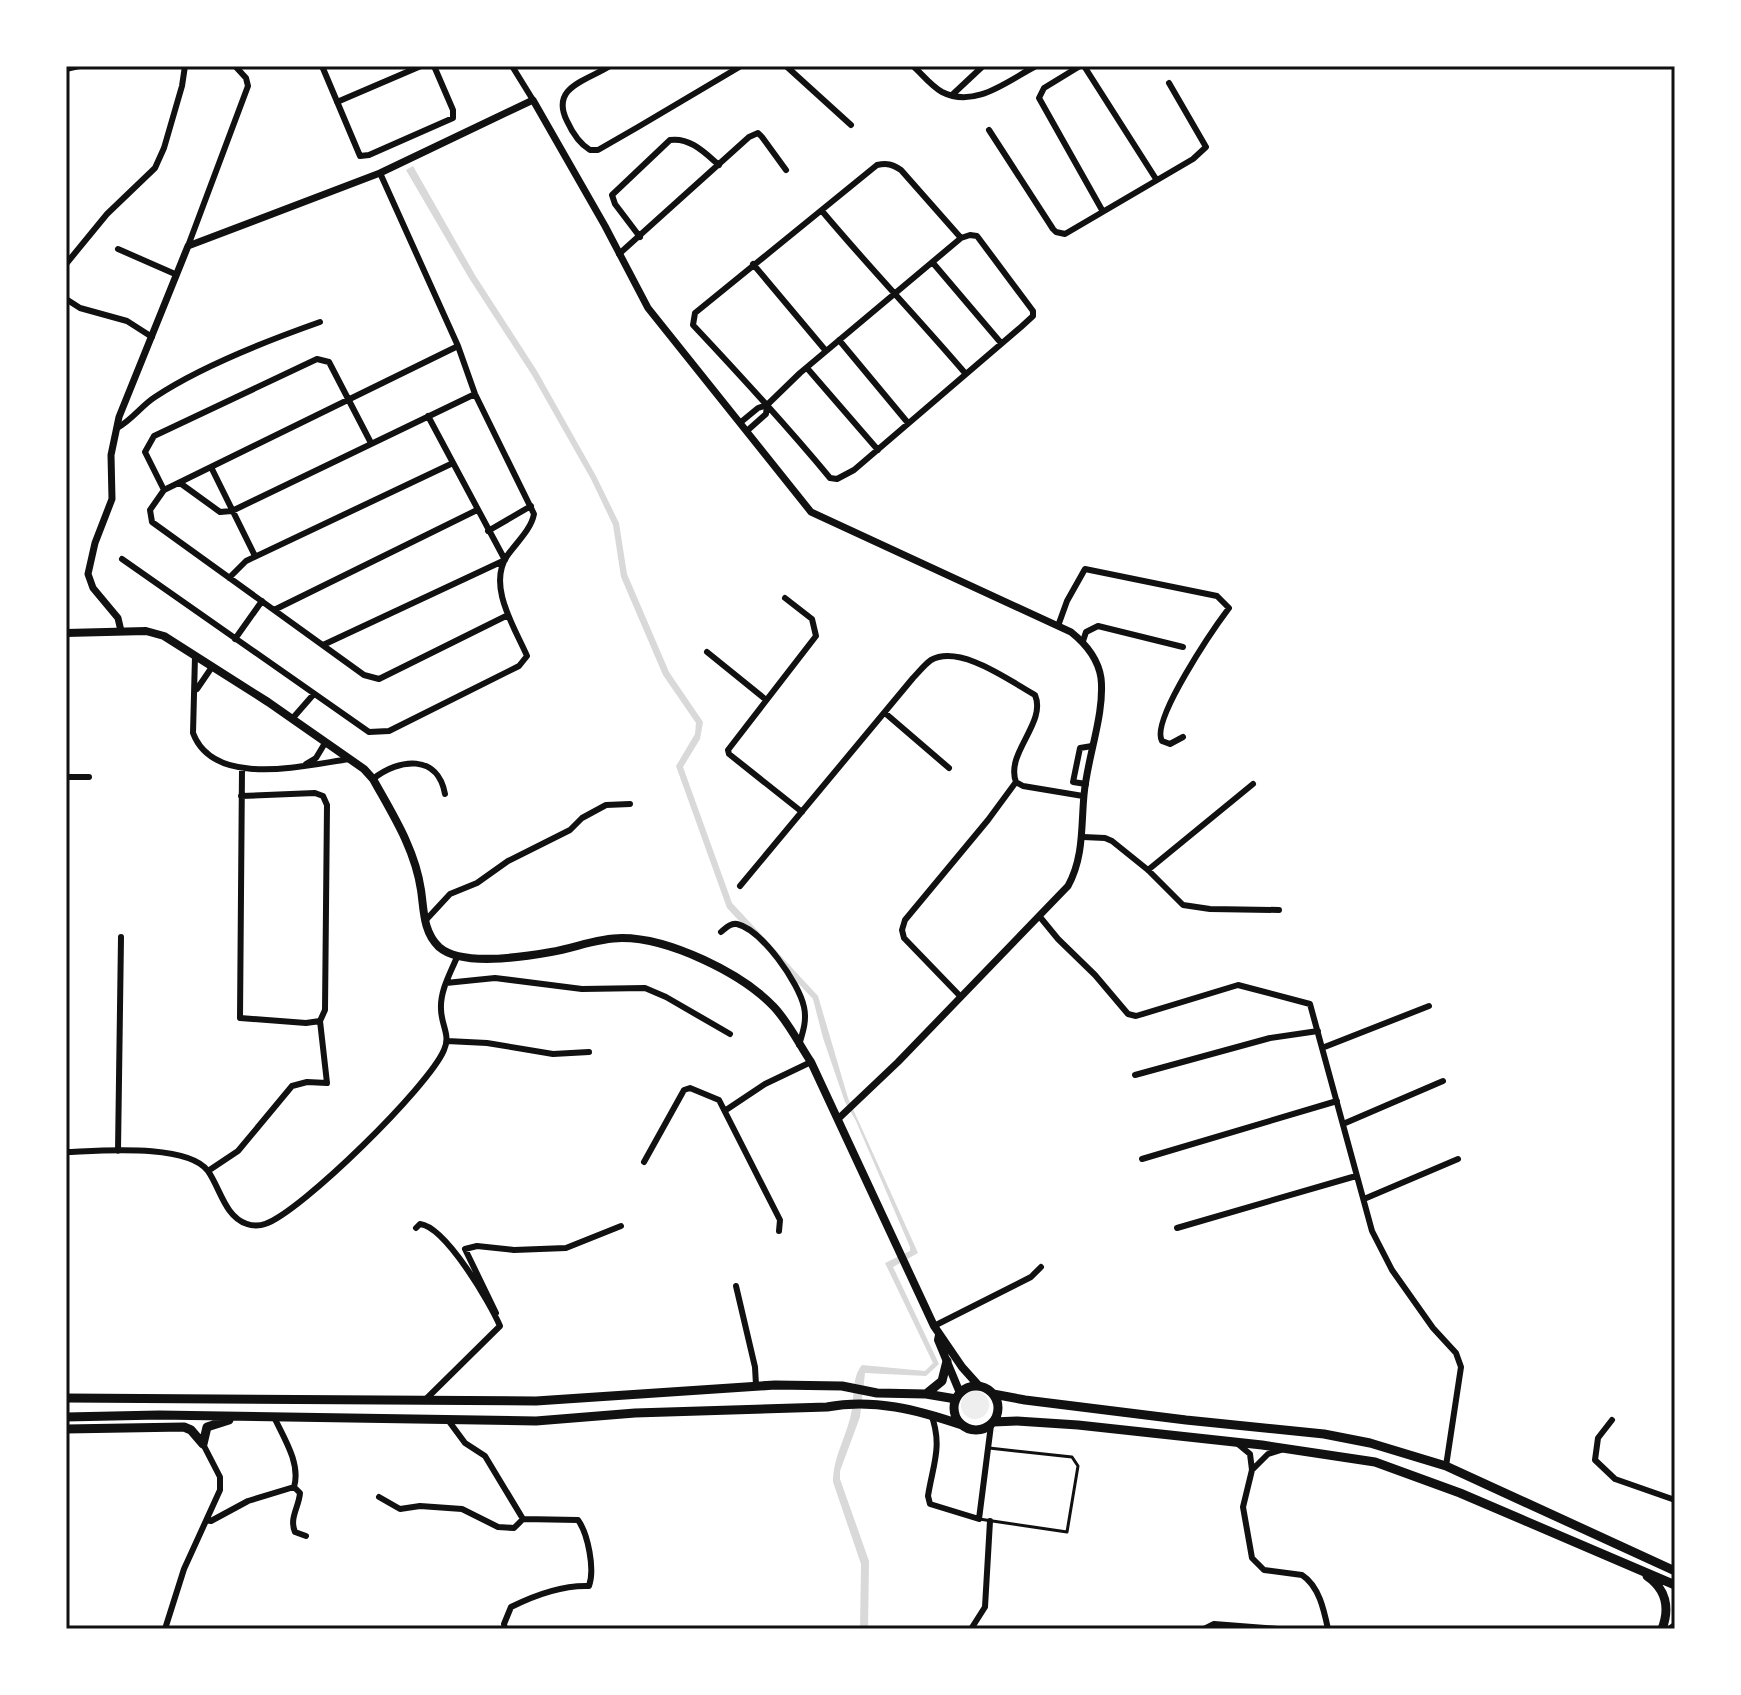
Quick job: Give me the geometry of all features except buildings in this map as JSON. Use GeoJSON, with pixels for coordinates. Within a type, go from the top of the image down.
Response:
{"type":"FeatureCollection","features":[{"type":"Feature","properties":{"kind":"main road"},"geometry":{"type":"LineString","coordinates":[[66,633],[146,631],[164,636],[364,769],[373,779],[412,853],[419,876],[425,921],[438,945],[457,957],[509,957],[553,952],[593,941],[621,938],[672,945],[692,953],[763,996],[786,1023],[811,1062],[934,1326],[979,1386],[993,1394],[1025,1400],[1324,1434],[1370,1443],[1446,1466],[1675,1571]]}},
{"type":"Feature","properties":{"kind":"main road"},"geometry":{"type":"LineString","coordinates":[[939,1335],[938,1340],[958,1396],[955,1413],[962,1425]]}},
{"type":"Feature","properties":{"kind":"main road"},"geometry":{"type":"LineString","coordinates":[[926,1394],[942,1381],[947,1361]]}},
{"type":"Feature","properties":{"kind":"main road"},"geometry":{"type":"LineString","coordinates":[[66,1398],[536,1401],[756,1385],[851,1387],[877,1393],[958,1396],[969,1387],[979,1386]]}},
{"type":"Feature","properties":{"kind":"main road"},"geometry":{"type":"LineString","coordinates":[[992,1423],[998,1408],[993,1394]]}},
{"type":"Feature","properties":{"kind":"main road"},"geometry":{"type":"LineString","coordinates":[[66,1417],[536,1421],[635,1413],[827,1407],[847,1403],[931,1414],[976,1430],[992,1423],[1017,1421],[1078,1425],[1235,1442],[1375,1462],[1460,1493],[1674,1585]]}},
{"type":"Feature","properties":{"kind":"main road"},"geometry":{"type":"LineString","coordinates":[[203,1444],[207,1427],[238,1417]]}},
{"type":"Feature","properties":{"kind":"main road"},"geometry":{"type":"LineString","coordinates":[[66,1429],[184,1427],[191,1430],[203,1444]]}},
{"type":"Feature","properties":{"kind":"main road"},"geometry":{"type":"LineString","coordinates":[[1629,1564],[1654,1581],[1665,1597],[1667,1615],[1662,1629]]}},
{"type":"Feature","properties":{"kind":"street"},"geometry":{"type":"LineString","coordinates":[[66,69],[79,66]]}},
{"type":"Feature","properties":{"kind":"street"},"geometry":{"type":"LineString","coordinates":[[66,264],[107,214],[155,168],[164,148],[185,66]]}},
{"type":"Feature","properties":{"kind":"street"},"geometry":{"type":"LineString","coordinates":[[121,631],[118,618],[93,588],[88,574],[95,543],[112,499],[111,455],[117,428],[248,86],[246,78],[235,66]]}},
{"type":"Feature","properties":{"kind":"street"},"geometry":{"type":"LineString","coordinates":[[322,66],[354,148],[360,156],[369,155],[453,118],[453,110],[434,66]]}},
{"type":"Feature","properties":{"kind":"street"},"geometry":{"type":"LineString","coordinates":[[337,102],[421,66]]}},
{"type":"Feature","properties":{"kind":"street"},"geometry":{"type":"LineString","coordinates":[[512,66],[658,323],[748,430],[811,512],[1058,626],[1083,641],[1095,659],[1101,682],[1083,796],[1083,837],[1073,877],[1040,917],[838,1119]]}},
{"type":"Feature","properties":{"kind":"street"},"geometry":{"type":"LineString","coordinates":[[610,66],[565,91],[562,100],[561,108],[571,130],[590,150],[598,150],[741,66]]}},
{"type":"Feature","properties":{"kind":"street"},"geometry":{"type":"LineString","coordinates":[[786,66],[851,125]]}},
{"type":"Feature","properties":{"kind":"street"},"geometry":{"type":"LineString","coordinates":[[913,66],[940,91],[963,98],[979,96],[1036,66]]}},
{"type":"Feature","properties":{"kind":"street"},"geometry":{"type":"LineString","coordinates":[[952,95],[983,66]]}},
{"type":"Feature","properties":{"kind":"street"},"geometry":{"type":"LineString","coordinates":[[1102,210],[1039,98],[1044,88],[1082,66],[1156,179]]}},
{"type":"Feature","properties":{"kind":"street"},"geometry":{"type":"LineString","coordinates":[[989,130],[1056,232],[1065,234],[1193,159],[1206,147],[1169,83]]}},
{"type":"Feature","properties":{"kind":"street"},"geometry":{"type":"LineString","coordinates":[[188,246],[380,173],[533,100]]}},
{"type":"Feature","properties":{"kind":"street"},"geometry":{"type":"LineString","coordinates":[[619,254],[749,137],[758,133],[786,170]]}},
{"type":"Feature","properties":{"kind":"street"},"geometry":{"type":"LineString","coordinates":[[640,237],[615,204],[612,195],[670,140],[684,141],[703,151],[719,165]]}},
{"type":"Feature","properties":{"kind":"street"},"geometry":{"type":"LineString","coordinates":[[741,422],[758,408],[767,405],[826,351],[961,238],[977,236],[1033,311],[1028,321],[854,470],[837,479],[830,478],[767,405],[693,325],[695,313],[753,264],[877,165],[889,163],[901,170],[961,238]]}},
{"type":"Feature","properties":{"kind":"street"},"geometry":{"type":"LineString","coordinates":[[122,559],[369,732],[389,731],[519,666],[527,656],[508,615],[500,577],[505,560],[533,521],[534,514],[475,394],[458,346],[380,173]]}},
{"type":"Feature","properties":{"kind":"street"},"geometry":{"type":"LineString","coordinates":[[822,211],[965,373]]}},
{"type":"Feature","properties":{"kind":"street"},"geometry":{"type":"LineString","coordinates":[[118,249],[175,274]]}},
{"type":"Feature","properties":{"kind":"street"},"geometry":{"type":"LineString","coordinates":[[933,263],[1001,343]]}},
{"type":"Feature","properties":{"kind":"street"},"geometry":{"type":"LineString","coordinates":[[753,264],[826,351]]}},
{"type":"Feature","properties":{"kind":"street"},"geometry":{"type":"LineString","coordinates":[[66,299],[80,308],[127,321],[152,337]]}},
{"type":"Feature","properties":{"kind":"street"},"geometry":{"type":"LineString","coordinates":[[117,428],[128,423],[152,398],[180,382],[320,322]]}},
{"type":"Feature","properties":{"kind":"street"},"geometry":{"type":"LineString","coordinates":[[839,340],[908,423]]}},
{"type":"Feature","properties":{"kind":"street"},"geometry":{"type":"LineString","coordinates":[[458,346],[164,490],[150,510],[152,522],[364,675],[379,679],[508,615]]}},
{"type":"Feature","properties":{"kind":"street"},"geometry":{"type":"LineString","coordinates":[[164,490],[145,452],[154,436],[317,359],[329,362],[371,443]]}},
{"type":"Feature","properties":{"kind":"street"},"geometry":{"type":"LineString","coordinates":[[807,368],[878,450]]}},
{"type":"Feature","properties":{"kind":"street"},"geometry":{"type":"LineString","coordinates":[[180,483],[220,512],[232,511],[475,394]]}},
{"type":"Feature","properties":{"kind":"street"},"geometry":{"type":"LineString","coordinates":[[748,430],[766,414],[767,405]]}},
{"type":"Feature","properties":{"kind":"street"},"geometry":{"type":"LineString","coordinates":[[428,416],[505,560]]}},
{"type":"Feature","properties":{"kind":"street"},"geometry":{"type":"LineString","coordinates":[[229,578],[239,565],[255,556],[453,463]]}},
{"type":"Feature","properties":{"kind":"street"},"geometry":{"type":"LineString","coordinates":[[211,467],[255,556]]}},
{"type":"Feature","properties":{"kind":"street"},"geometry":{"type":"LineString","coordinates":[[488,531],[531,506]]}},
{"type":"Feature","properties":{"kind":"street"},"geometry":{"type":"LineString","coordinates":[[274,610],[477,510]]}},
{"type":"Feature","properties":{"kind":"street"},"geometry":{"type":"LineString","coordinates":[[323,645],[505,560]]}},
{"type":"Feature","properties":{"kind":"street"},"geometry":{"type":"LineString","coordinates":[[1058,626],[1085,569],[1217,596],[1227,604],[1229,608],[1195,659],[1161,721],[1158,733],[1162,741],[1170,744],[1183,737]]}},
{"type":"Feature","properties":{"kind":"street"},"geometry":{"type":"LineString","coordinates":[[785,598],[812,619],[816,636],[729,746],[729,754],[802,812]]}},
{"type":"Feature","properties":{"kind":"street"},"geometry":{"type":"LineString","coordinates":[[235,639],[262,601]]}},
{"type":"Feature","properties":{"kind":"street"},"geometry":{"type":"LineString","coordinates":[[1083,641],[1086,632],[1098,626],[1183,647]]}},
{"type":"Feature","properties":{"kind":"street"},"geometry":{"type":"LineString","coordinates":[[707,652],[765,699]]}},
{"type":"Feature","properties":{"kind":"street"},"geometry":{"type":"LineString","coordinates":[[740,886],[913,678],[932,660],[951,655],[970,659],[1035,695],[1038,701],[1014,766],[1016,782],[905,920],[902,930],[904,938],[961,997]]}},
{"type":"Feature","properties":{"kind":"street"},"geometry":{"type":"LineString","coordinates":[[195,656],[193,733],[197,744],[206,753],[242,769],[302,766],[350,759]]}},
{"type":"Feature","properties":{"kind":"street"},"geometry":{"type":"LineString","coordinates":[[196,692],[212,667]]}},
{"type":"Feature","properties":{"kind":"street"},"geometry":{"type":"LineString","coordinates":[[292,719],[313,695]]}},
{"type":"Feature","properties":{"kind":"street"},"geometry":{"type":"LineString","coordinates":[[885,713],[949,768]]}},
{"type":"Feature","properties":{"kind":"street"},"geometry":{"type":"LineString","coordinates":[[302,766],[316,758],[325,743]]}},
{"type":"Feature","properties":{"kind":"street"},"geometry":{"type":"LineString","coordinates":[[1086,784],[1073,782],[1080,748],[1092,746]]}},
{"type":"Feature","properties":{"kind":"street"},"geometry":{"type":"LineString","coordinates":[[373,779],[383,771],[401,765],[427,765],[439,773],[445,794]]}},
{"type":"Feature","properties":{"kind":"street"},"geometry":{"type":"LineString","coordinates":[[242,769],[240,1018],[306,1023],[320,1021]]}},
{"type":"Feature","properties":{"kind":"street"},"geometry":{"type":"LineString","coordinates":[[66,777],[89,777]]}},
{"type":"Feature","properties":{"kind":"street"},"geometry":{"type":"LineString","coordinates":[[1016,782],[1023,786],[1083,796]]}},
{"type":"Feature","properties":{"kind":"street"},"geometry":{"type":"LineString","coordinates":[[1148,870],[1253,784]]}},
{"type":"Feature","properties":{"kind":"street"},"geometry":{"type":"LineString","coordinates":[[208,1171],[238,1151],[292,1086],[307,1082],[327,1083],[320,1021],[325,1010],[327,805],[323,796],[315,793],[241,796]]}},
{"type":"Feature","properties":{"kind":"street"},"geometry":{"type":"LineString","coordinates":[[425,921],[450,894],[469,888],[508,861],[570,830],[582,818],[606,805],[630,804]]}},
{"type":"Feature","properties":{"kind":"street"},"geometry":{"type":"LineString","coordinates":[[1083,837],[1112,841],[1148,870],[1183,905],[1210,909],[1279,910]]}},
{"type":"Feature","properties":{"kind":"street"},"geometry":{"type":"LineString","coordinates":[[1040,917],[1128,1014],[1136,1016],[1229,987],[1248,986],[1310,1004],[1372,1231],[1392,1270],[1433,1328],[1459,1358],[1461,1367],[1446,1466]]}},
{"type":"Feature","properties":{"kind":"street"},"geometry":{"type":"LineString","coordinates":[[721,932],[737,924],[761,940],[776,956],[795,984],[804,1007],[805,1019],[799,1045]]}},
{"type":"Feature","properties":{"kind":"street"},"geometry":{"type":"LineString","coordinates":[[118,1151],[121,937]]}},
{"type":"Feature","properties":{"kind":"street"},"geometry":{"type":"LineString","coordinates":[[66,1152],[175,1154],[193,1160],[208,1171],[216,1189],[239,1220],[251,1225],[266,1224],[318,1186],[423,1083],[443,1054],[447,1041],[440,1012],[446,983],[457,957]]}},
{"type":"Feature","properties":{"kind":"street"},"geometry":{"type":"LineString","coordinates":[[446,983],[495,978],[582,989],[645,988],[730,1034]]}},
{"type":"Feature","properties":{"kind":"street"},"geometry":{"type":"LineString","coordinates":[[1322,1048],[1429,1006]]}},
{"type":"Feature","properties":{"kind":"street"},"geometry":{"type":"LineString","coordinates":[[1135,1075],[1270,1038],[1318,1031]]}},
{"type":"Feature","properties":{"kind":"street"},"geometry":{"type":"LineString","coordinates":[[447,1041],[487,1043],[553,1054],[589,1052]]}},
{"type":"Feature","properties":{"kind":"street"},"geometry":{"type":"LineString","coordinates":[[726,1110],[765,1084],[811,1062]]}},
{"type":"Feature","properties":{"kind":"street"},"geometry":{"type":"LineString","coordinates":[[1343,1124],[1443,1081]]}},
{"type":"Feature","properties":{"kind":"street"},"geometry":{"type":"LineString","coordinates":[[644,1162],[687,1088],[719,1100],[780,1220],[779,1231]]}},
{"type":"Feature","properties":{"kind":"street"},"geometry":{"type":"LineString","coordinates":[[1142,1159],[1337,1101]]}},
{"type":"Feature","properties":{"kind":"street"},"geometry":{"type":"LineString","coordinates":[[1364,1199],[1458,1159]]}},
{"type":"Feature","properties":{"kind":"street"},"geometry":{"type":"LineString","coordinates":[[1177,1228],[1356,1176]]}},
{"type":"Feature","properties":{"kind":"street"},"geometry":{"type":"LineString","coordinates":[[416,1228],[420,1224],[427,1225],[445,1240],[500,1326],[424,1401]]}},
{"type":"Feature","properties":{"kind":"street"},"geometry":{"type":"LineString","coordinates":[[496,1317],[495,1307],[465,1249],[477,1246],[514,1250],[566,1248],[621,1226]]}},
{"type":"Feature","properties":{"kind":"street"},"geometry":{"type":"LineString","coordinates":[[934,1326],[1031,1277],[1041,1267]]}},
{"type":"Feature","properties":{"kind":"street"},"geometry":{"type":"LineString","coordinates":[[736,1286],[755,1367],[756,1385]]}},
{"type":"Feature","properties":{"kind":"street"},"geometry":{"type":"LineString","coordinates":[[931,1414],[938,1432],[938,1446],[928,1496],[930,1504],[979,1519],[992,1423]]}},
{"type":"Feature","properties":{"kind":"street"},"geometry":{"type":"LineString","coordinates":[[274,1417],[292,1456],[297,1477],[294,1487]]}},
{"type":"Feature","properties":{"kind":"street"},"geometry":{"type":"LineString","coordinates":[[448,1420],[465,1443],[485,1456],[523,1519]]}},
{"type":"Feature","properties":{"kind":"street"},"geometry":{"type":"LineString","coordinates":[[1612,1420],[1598,1438],[1595,1460],[1615,1479],[1675,1500]]}},
{"type":"Feature","properties":{"kind":"street"},"geometry":{"type":"LineString","coordinates":[[1235,1442],[1250,1454],[1252,1470],[1243,1502],[1252,1558],[1264,1570],[1307,1578],[1320,1600],[1328,1629]]}},
{"type":"Feature","properties":{"kind":"street"},"geometry":{"type":"LineString","coordinates":[[165,1629],[184,1569],[222,1483],[203,1444]]}},
{"type":"Feature","properties":{"kind":"street"},"geometry":{"type":"LineString","coordinates":[[1252,1470],[1268,1454],[1286,1449]]}},
{"type":"Feature","properties":{"kind":"street"},"geometry":{"type":"LineString","coordinates":[[207,1520],[211,1521],[248,1501],[294,1487]]}},
{"type":"Feature","properties":{"kind":"street"},"geometry":{"type":"LineString","coordinates":[[294,1487],[300,1493],[300,1499],[292,1523],[295,1532],[306,1536]]}},
{"type":"Feature","properties":{"kind":"street"},"geometry":{"type":"LineString","coordinates":[[379,1497],[400,1509],[420,1506],[462,1509],[498,1527],[514,1528],[523,1519],[578,1520],[584,1528],[589,1586],[577,1585],[533,1596],[511,1607],[505,1629]]}},
{"type":"Feature","properties":{"kind":"street"},"geometry":{"type":"LineString","coordinates":[[971,1629],[985,1607],[990,1521]]}},
{"type":"Feature","properties":{"kind":"street"},"geometry":{"type":"LineString","coordinates":[[1204,1629],[1214,1624],[1278,1629]]}},
{"type":"Feature","properties":{"kind":"lane"},"geometry":{"type":"LineString","coordinates":[[979,1519],[1067,1532],[1078,1466],[1072,1457],[989,1448]]}},
{"type":"Feature","properties":{"kind":"shaded area"},"geometry":{"type":"Polygon","coordinates":[[[413,166],[475,275],[537,371],[619,523],[627,574],[669,672],[703,722],[700,739],[683,767],[732,903],[818,996],[848,1098],[918,1253],[893,1267],[939,1364],[926,1376],[865,1373],[860,1417],[840,1471],[840,1479],[869,1561],[868,1629],[860,1629],[861,1564],[833,1482],[837,1456],[851,1414],[856,1376],[862,1365],[925,1371],[933,1363],[885,1263],[910,1251],[910,1247],[845,1102],[813,999],[727,908],[676,766],[695,734],[696,723],[663,675],[621,577],[613,525],[591,479],[532,375],[469,278],[406,170],[413,166]]]}},
{"type":"Feature","properties":{"kind":"shaded area"},"geometry":{"type":"Polygon","coordinates":[[[975,1391],[985,1395],[989,1405],[985,1415],[975,1419],[965,1415],[961,1405],[965,1395],[975,1391]]]}}]}
